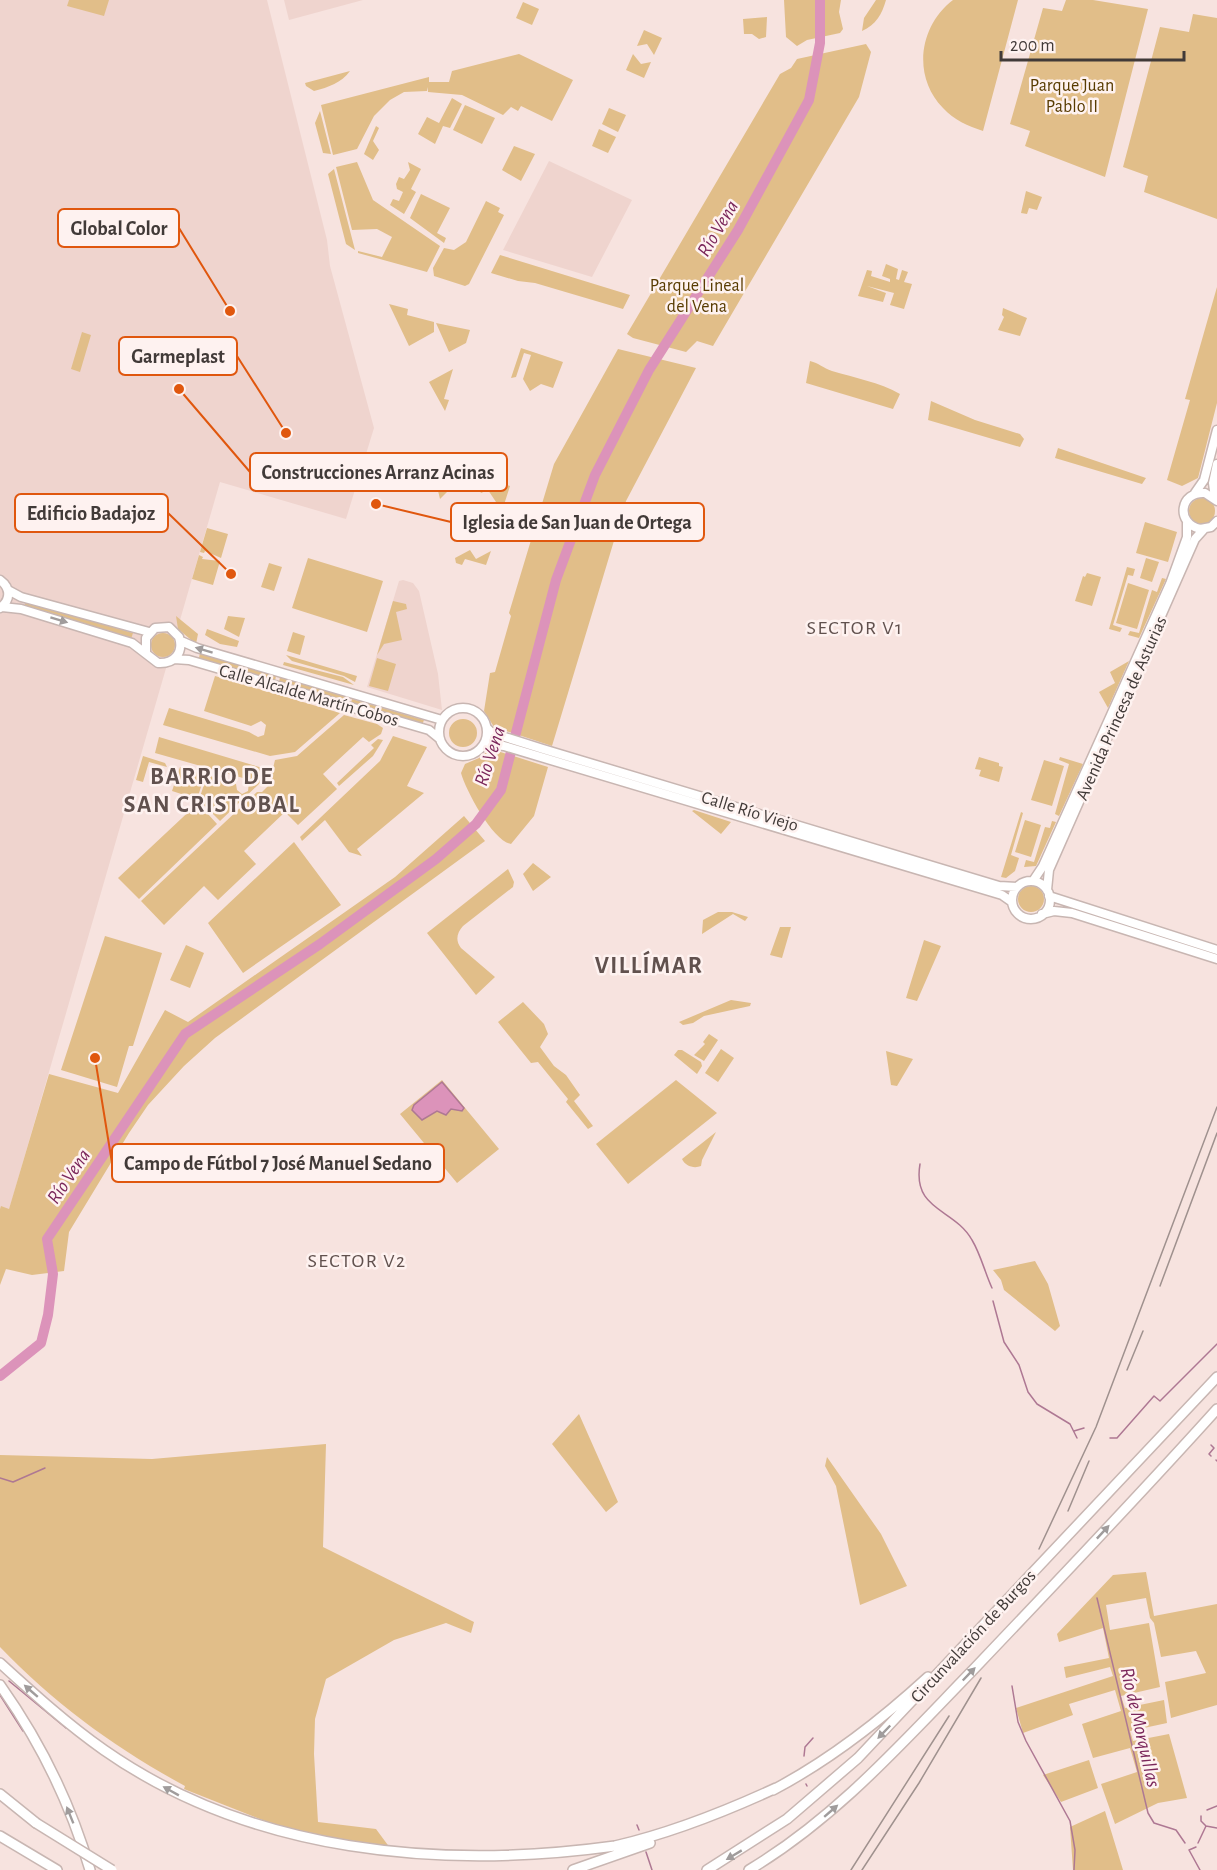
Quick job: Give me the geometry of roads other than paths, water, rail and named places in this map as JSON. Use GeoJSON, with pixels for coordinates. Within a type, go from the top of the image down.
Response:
{"type":"FeatureCollection","features":[{"type":"Feature","properties":{"kind":"highway"},"geometry":{"type":"LineString","coordinates":[[1137,1460],[1217,1369]]}},
{"type":"Feature","properties":{"kind":"highway","name":"Circunvalación de Burgos"},"geometry":{"type":"LineString","coordinates":[[707,1870],[763,1837],[836,1779],[890,1725],[1217,1377]]}},
{"type":"Feature","properties":{"kind":"highway","name":"Circunvalación de Burgos"},"geometry":{"type":"LineString","coordinates":[[749,1870],[784,1847],[846,1798],[922,1724],[1217,1409]]}},
{"type":"Feature","properties":{"kind":"highway"},"geometry":{"type":"LineString","coordinates":[[1178,1452],[1217,1414]]}},
{"type":"Feature","properties":{"kind":"highway"},"geometry":{"type":"LineString","coordinates":[[573,1870],[710,1820],[820,1764],[876,1723],[930,1674],[1009,1596]]}},
{"type":"Feature","properties":{"kind":"highway"},"geometry":{"type":"LineString","coordinates":[[0,1664],[92,1742],[180,1795],[270,1833],[322,1847],[370,1856],[460,1865],[519,1862],[582,1853],[674,1830],[776,1788]]}},
{"type":"Feature","properties":{"kind":"highway"},"geometry":{"type":"LineString","coordinates":[[0,1685],[50,1769],[77,1832],[90,1870]]}},
{"type":"Feature","properties":{"kind":"highway"},"geometry":{"type":"LineString","coordinates":[[0,1794],[36,1823],[112,1870]]}},
{"type":"Feature","properties":{"kind":"highway"},"geometry":{"type":"LineString","coordinates":[[0,1836],[55,1868]]}},
{"type":"Feature","properties":{"kind":"highway"},"geometry":{"type":"LineString","coordinates":[[754,1870],[784,1847]]}},
{"type":"Feature","properties":{"kind":"main road"},"geometry":{"type":"LineString","coordinates":[[1195,494],[1204,480],[1217,430]]}},
{"type":"Feature","properties":{"kind":"main road"},"geometry":{"type":"LineString","coordinates":[[1216,499],[1213,483],[1217,464]]}},
{"type":"Feature","properties":{"kind":"main road"},"geometry":{"type":"LineString","coordinates":[[1195,494],[1205,493],[1216,499]]}},
{"type":"Feature","properties":{"kind":"main road","name":"Avenida Princesa de Asturias"},"geometry":{"type":"LineString","coordinates":[[1033,881],[1046,858],[1170,584],[1187,537],[1187,523],[1183,507],[1185,501],[1195,494]]}},
{"type":"Feature","properties":{"kind":"main road"},"geometry":{"type":"LineString","coordinates":[[1187,523],[1195,528],[1204,529],[1217,521]]}},
{"type":"Feature","properties":{"kind":"main road","name":"Avenida Princesa de Asturias"},"geometry":{"type":"LineString","coordinates":[[1048,893],[1047,875],[1052,861],[1195,539],[1204,529]]}},
{"type":"Feature","properties":{"kind":"main road"},"geometry":{"type":"LineString","coordinates":[[0,580],[8,590],[21,597],[149,632]]}},
{"type":"Feature","properties":{"kind":"main road"},"geometry":{"type":"LineString","coordinates":[[1,608],[8,600],[8,590]]}},
{"type":"Feature","properties":{"kind":"main road"},"geometry":{"type":"LineString","coordinates":[[1,608],[21,609],[132,643],[158,663],[174,659],[180,652],[181,641],[169,627],[159,627],[149,632],[144,642],[146,653]]}},
{"type":"Feature","properties":{"kind":"main road","name":"Calle Alcalde Martín Cobos"},"geometry":{"type":"LineString","coordinates":[[181,641],[196,648],[442,720]]}},
{"type":"Feature","properties":{"kind":"main road","name":"Calle Alcalde Martín Cobos"},"geometry":{"type":"LineString","coordinates":[[174,659],[189,660],[426,729],[440,739]]}},
{"type":"Feature","properties":{"kind":"main road"},"geometry":{"type":"LineString","coordinates":[[464,708],[479,714],[487,728],[485,744],[475,754],[463,757],[448,751],[440,739],[442,720],[450,712],[464,708]]}},
{"type":"Feature","properties":{"kind":"main road","name":"Calle Río Viejo"},"geometry":{"type":"LineString","coordinates":[[487,728],[505,742],[999,886],[1017,887]]}},
{"type":"Feature","properties":{"kind":"main road","name":"Calle Río Viejo"},"geometry":{"type":"LineString","coordinates":[[485,744],[505,742]]}},
{"type":"Feature","properties":{"kind":"main road","name":"Calle Río Viejo"},"geometry":{"type":"LineString","coordinates":[[532,750],[1002,895],[1012,902]]}},
{"type":"Feature","properties":{"kind":"main road"},"geometry":{"type":"LineString","coordinates":[[1217,950],[1048,893],[1033,881],[1017,887],[1012,902],[1017,912],[1023,916],[1034,918],[1054,910],[1072,913],[1217,959]]}},
{"type":"Feature","properties":{"kind":"main road"},"geometry":{"type":"LineString","coordinates":[[1042,915],[1048,907],[1048,893]]}},
{"type":"Feature","properties":{"kind":"waterway","name":"Río Vena"},"geometry":{"type":"LineString","coordinates":[[0,1376],[41,1343],[48,1315],[53,1274],[47,1239],[185,1034],[320,944],[436,859],[476,824],[501,790],[556,580],[595,475],[649,370],[738,230],[809,100],[820,43],[820,0]]}},
{"type":"Feature","properties":{"kind":"waterway","name":"Río de Morquillas"},"geometry":{"type":"LineString","coordinates":[[920,1164],[919,1179],[922,1191],[936,1208],[955,1221],[972,1240],[992,1288]]}},
{"type":"Feature","properties":{"kind":"waterway","name":"Río de Morquillas"},"geometry":{"type":"LineString","coordinates":[[993,1301],[1004,1342],[1019,1365],[1028,1392],[1037,1404],[1070,1424],[1077,1438]]}},
{"type":"Feature","properties":{"kind":"waterway"},"geometry":{"type":"LineString","coordinates":[[1110,1438],[1117,1438],[1154,1396],[1160,1401],[1217,1344]]}},
{"type":"Feature","properties":{"kind":"waterway"},"geometry":{"type":"LineString","coordinates":[[1074,1431],[1084,1428]]}},
{"type":"Feature","properties":{"kind":"waterway"},"geometry":{"type":"LineString","coordinates":[[1211,1445],[1214,1448],[1209,1454],[1211,1456]]}},
{"type":"Feature","properties":{"kind":"waterway"},"geometry":{"type":"LineString","coordinates":[[0,1478],[13,1482],[45,1468]]}},
{"type":"Feature","properties":{"kind":"waterway","name":"Río de Morquillas"},"geometry":{"type":"LineString","coordinates":[[1097,1598],[1148,1813],[1154,1823],[1176,1830],[1185,1843]]}},
{"type":"Feature","properties":{"kind":"waterway"},"geometry":{"type":"LineString","coordinates":[[9,1681],[66,1728]]}},
{"type":"Feature","properties":{"kind":"waterway"},"geometry":{"type":"LineString","coordinates":[[1012,1686],[1018,1722],[1026,1741],[1070,1821],[1075,1850],[1074,1870]]}},
{"type":"Feature","properties":{"kind":"waterway"},"geometry":{"type":"LineString","coordinates":[[0,1695],[23,1731]]}},
{"type":"Feature","properties":{"kind":"waterway"},"geometry":{"type":"LineString","coordinates":[[804,1756],[805,1747],[813,1738]]}},
{"type":"Feature","properties":{"kind":"waterway"},"geometry":{"type":"LineString","coordinates":[[1207,1810],[1217,1806]]}},
{"type":"Feature","properties":{"kind":"waterway"},"geometry":{"type":"LineString","coordinates":[[1198,1843],[1206,1826],[1201,1821],[1201,1816]]}},
{"type":"Feature","properties":{"kind":"waterway"},"geometry":{"type":"LineString","coordinates":[[637,1825],[639,1830]]}},
{"type":"Feature","properties":{"kind":"waterway"},"geometry":{"type":"LineString","coordinates":[[1206,1826],[1217,1828]]}},
{"type":"Feature","properties":{"kind":"waterway","name":"Río de Morquillas"},"geometry":{"type":"LineString","coordinates":[[1196,1847],[1189,1850],[1200,1870]]}},
{"type":"Feature","properties":{"kind":"waterway"},"geometry":{"type":"LineString","coordinates":[[646,1852],[652,1870]]}},
{"type":"Feature","properties":{"kind":"railway"},"geometry":{"type":"LineString","coordinates":[[1039,1549],[1096,1427],[1217,1107]]}},
{"type":"Feature","properties":{"kind":"railway"},"geometry":{"type":"LineString","coordinates":[[1160,1286],[1217,1133]]}},
{"type":"Feature","properties":{"kind":"railway"},"geometry":{"type":"LineString","coordinates":[[1127,1370],[1143,1331]]}},
{"type":"Feature","properties":{"kind":"railway"},"geometry":{"type":"LineString","coordinates":[[1068,1511],[1089,1461]]}},
{"type":"Feature","properties":{"kind":"railway"},"geometry":{"type":"LineString","coordinates":[[862,1870],[919,1783],[981,1678]]}},
{"type":"Feature","properties":{"kind":"railway"},"geometry":{"type":"LineString","coordinates":[[851,1870],[949,1716]]}},
{"type":"Feature","properties":{"kind":"place","name":"Global Color"},"geometry":{"type":"Point","coordinates":[230,311]}},
{"type":"Feature","properties":{"kind":"place","name":"Construcciones Arranz Acinas"},"geometry":{"type":"Point","coordinates":[179,389]}},
{"type":"Feature","properties":{"kind":"place","name":"Garmeplast"},"geometry":{"type":"Point","coordinates":[286,433]}},
{"type":"Feature","properties":{"kind":"place","name":"Iglesia de San Juan de Ortega"},"geometry":{"type":"Point","coordinates":[376,504]}},
{"type":"Feature","properties":{"kind":"place","name":"Edificio Badajoz"},"geometry":{"type":"Point","coordinates":[231,574]}},
{"type":"Feature","properties":{"kind":"place","name":"Campo de Fútbol 7 José Manuel Sedano"},"geometry":{"type":"Point","coordinates":[95,1058]}},
{"type":"Feature","properties":{"kind":"district","name":"SECTOR V1"},"geometry":{"type":"Point","coordinates":[855,627]}},
{"type":"Feature","properties":{"kind":"district","name":"BARRIO DE SAN CRISTOBAL"},"geometry":{"type":"Point","coordinates":[212,790]}},
{"type":"Feature","properties":{"kind":"district","name":"VILLÍMAR"},"geometry":{"type":"Point","coordinates":[649,965]}},
{"type":"Feature","properties":{"kind":"district","name":"SECTOR V2"},"geometry":{"type":"Point","coordinates":[357,1260]}},
{"type":"Feature","properties":{"kind":"park label","name":"Parque Juan Pablo II"},"geometry":{"type":"Point","coordinates":[1072,95]}},
{"type":"Feature","properties":{"kind":"park label","name":"Parque Lineal del Vena"},"geometry":{"type":"Point","coordinates":[697,295]}}]}
